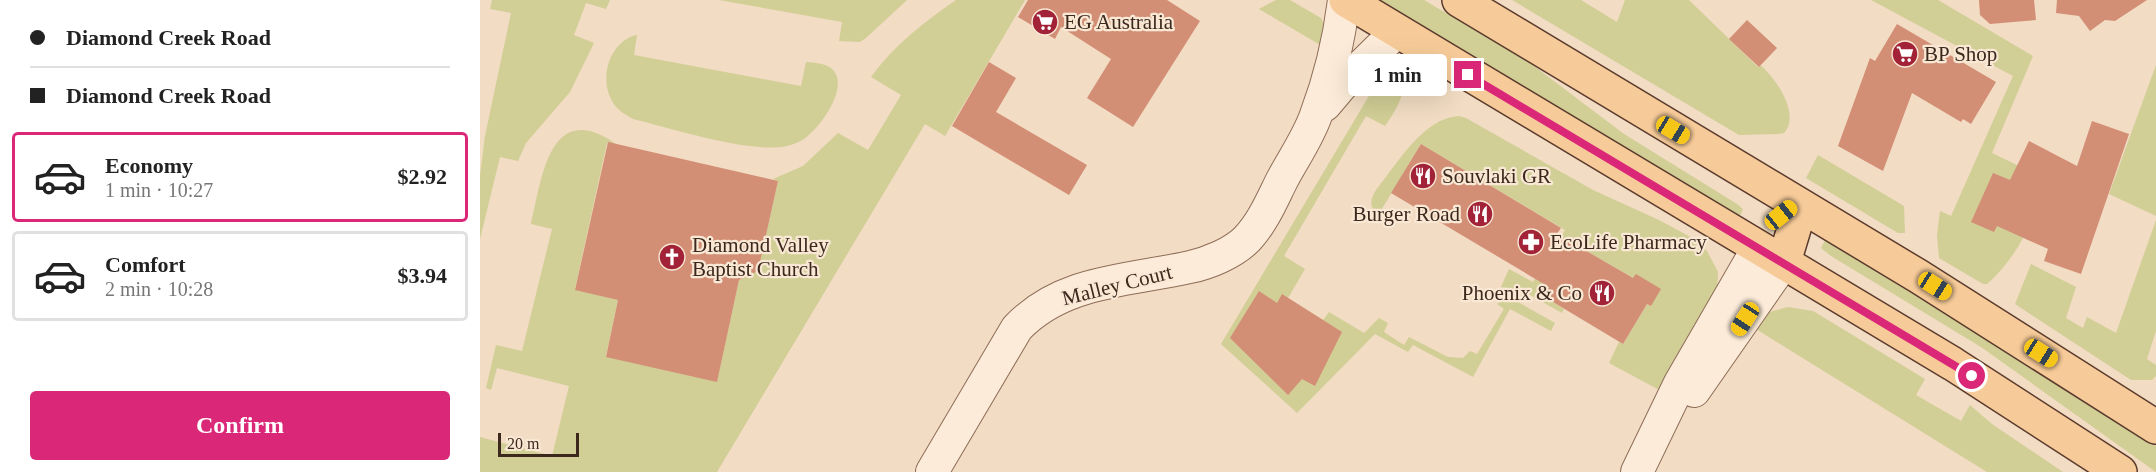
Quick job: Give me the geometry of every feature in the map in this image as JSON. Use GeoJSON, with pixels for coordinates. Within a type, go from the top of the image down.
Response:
{"type":"FeatureCollection","features":[{"type":"Feature","properties":{"kind":"main road"},"geometry":{"type":"LineString","coordinates":[[1345,0],[1953,364],[2120,472]]}},
{"type":"Feature","properties":{"kind":"main road"},"geometry":{"type":"LineString","coordinates":[[1459,0],[1985,318],[2156,427]]}},
{"type":"Feature","properties":{"kind":"main road"},"geometry":{"type":"LineString","coordinates":[[1771,255],[1770,226],[1795,203]]}},
{"type":"Feature","properties":{"kind":"street","name":"Malley Court"},"geometry":{"type":"LineString","coordinates":[[932,472],[1017,328],[1034,310],[1060,296],[1091,286],[1193,267],[1219,257],[1246,240],[1262,219],[1315,117],[1339,39],[1345,0]]}},
{"type":"Feature","properties":{"kind":"street","name":"Malley Court"},"geometry":{"type":"LineString","coordinates":[[1315,117],[1342,85],[1396,32]]}},
{"type":"Feature","properties":{"kind":"street"},"geometry":{"type":"LineString","coordinates":[[1643,459],[1715,319],[1771,255]]}},
{"type":"Feature","properties":{"kind":"shaded area"},"geometry":{"type":"Polygon","coordinates":[[[492,0],[610,0],[606,9],[586,3],[574,35],[594,43],[570,92],[526,143],[518,161],[500,157],[480,239],[480,175],[485,136],[511,13],[490,9],[492,0]]]}},
{"type":"Feature","properties":{"kind":"shaded area"},"geometry":{"type":"Polygon","coordinates":[[[719,0],[907,0],[860,42],[839,41],[842,22],[719,0]]]}},
{"type":"Feature","properties":{"kind":"shaded area"},"geometry":{"type":"Polygon","coordinates":[[[956,0],[1025,0],[945,136],[925,124],[717,472],[480,472],[480,437],[552,456],[569,386],[497,368],[491,390],[486,388],[496,345],[522,351],[552,229],[531,224],[545,166],[553,149],[563,137],[576,130],[594,132],[616,144],[607,143],[575,289],[618,300],[606,356],[717,381],[739,280],[758,270],[778,181],[773,179],[803,166],[838,133],[868,150],[901,95],[871,77],[910,35],[956,0]]]}},
{"type":"Feature","properties":{"kind":"shaded area"},"geometry":{"type":"Polygon","coordinates":[[[1276,0],[1290,0],[1321,18],[1325,27],[1322,46],[1259,9],[1276,0]]]}},
{"type":"Feature","properties":{"kind":"shaded area"},"geometry":{"type":"Polygon","coordinates":[[[1375,0],[1424,0],[1530,63],[1624,134],[1737,204],[1743,209],[1739,218],[1375,0]]]}},
{"type":"Feature","properties":{"kind":"shaded area"},"geometry":{"type":"Polygon","coordinates":[[[1512,0],[1581,0],[1617,22],[1625,0],[1689,0],[1773,79],[1788,107],[1789,125],[1784,133],[1739,135],[1512,0]]]}},
{"type":"Feature","properties":{"kind":"shaded area"},"geometry":{"type":"Polygon","coordinates":[[[1871,0],[1938,0],[2033,56],[1992,153],[2044,178],[2041,193],[2031,222],[2017,249],[1987,284],[1983,284],[1939,258],[1937,235],[1940,211],[1951,216],[2013,76],[1871,0]]]}},
{"type":"Feature","properties":{"kind":"shaded area"},"geometry":{"type":"Polygon","coordinates":[[[637,35],[634,55],[801,86],[806,62],[824,64],[832,69],[837,77],[838,86],[831,107],[817,126],[804,139],[790,145],[782,147],[747,146],[687,133],[633,119],[621,112],[614,104],[606,81],[610,61],[620,44],[637,35]]]}},
{"type":"Feature","properties":{"kind":"shaded area"},"geometry":{"type":"Polygon","coordinates":[[[1391,59],[1398,67],[1404,84],[1400,101],[1385,126],[1366,116],[1284,256],[1305,269],[1288,298],[1323,320],[1329,312],[1364,333],[1379,318],[1388,323],[1384,332],[1404,345],[1409,337],[1448,357],[1463,358],[1470,351],[1477,354],[1504,309],[1497,304],[1503,299],[1518,302],[1555,323],[1551,331],[1510,309],[1473,377],[1413,345],[1408,352],[1375,334],[1297,413],[1221,344],[1391,59]]]}},
{"type":"Feature","properties":{"kind":"shaded area"},"geometry":{"type":"Polygon","coordinates":[[[2156,65],[2156,216],[2109,194],[2156,65]]]}},
{"type":"Feature","properties":{"kind":"shaded area"},"geometry":{"type":"Polygon","coordinates":[[[1459,116],[1593,190],[1659,220],[1696,240],[1707,251],[1718,272],[1717,293],[1663,392],[1609,363],[1619,342],[1623,344],[1647,304],[1651,306],[1633,278],[1576,245],[1543,296],[1564,309],[1562,313],[1523,291],[1501,287],[1509,269],[1533,282],[1565,230],[1421,144],[1380,212],[1375,212],[1371,204],[1374,193],[1412,144],[1434,125],[1459,116]]]}},
{"type":"Feature","properties":{"kind":"shaded area"},"geometry":{"type":"Polygon","coordinates":[[[1818,155],[1904,206],[1905,233],[1898,233],[1806,178],[1818,155]]]}},
{"type":"Feature","properties":{"kind":"shaded area"},"geometry":{"type":"Polygon","coordinates":[[[2156,220],[2156,331],[2147,359],[2156,365],[2156,376],[2152,380],[2131,380],[2015,304],[2031,264],[2076,287],[2066,318],[2083,328],[2087,317],[2116,333],[2156,220]]]}},
{"type":"Feature","properties":{"kind":"shaded area"},"geometry":{"type":"Polygon","coordinates":[[[1825,240],[1951,313],[2156,446],[2156,472],[1981,347],[1831,256],[1821,248],[1825,240]]]}},
{"type":"Feature","properties":{"kind":"shaded area"},"geometry":{"type":"Polygon","coordinates":[[[1788,307],[1813,311],[1925,379],[1916,395],[1961,421],[1970,405],[1992,424],[2063,472],[1987,472],[1751,326],[1766,313],[1788,307]]]}},
{"type":"Feature","properties":{"kind":"building"},"geometry":{"type":"Polygon","coordinates":[[[1028,0],[1167,0],[1200,21],[1133,127],[1087,98],[1111,59],[1061,27],[1055,39],[1018,17],[1028,0]]]}},
{"type":"Feature","properties":{"kind":"building"},"geometry":{"type":"Polygon","coordinates":[[[1979,0],[2034,0],[2036,20],[1990,24],[1980,15],[1979,0]]]}},
{"type":"Feature","properties":{"kind":"building"},"geometry":{"type":"Polygon","coordinates":[[[2057,0],[2147,0],[2115,21],[2105,20],[2090,31],[2079,16],[2056,13],[2057,0]]]}},
{"type":"Feature","properties":{"kind":"building"},"geometry":{"type":"Polygon","coordinates":[[[1747,20],[1777,48],[1759,67],[1729,39],[1747,20]]]}},
{"type":"Feature","properties":{"kind":"building"},"geometry":{"type":"Polygon","coordinates":[[[1897,24],[1996,82],[1971,124],[1963,119],[1961,122],[1912,93],[1883,171],[1838,146],[1870,58],[1875,61],[1897,24]]]}},
{"type":"Feature","properties":{"kind":"building"},"geometry":{"type":"Polygon","coordinates":[[[989,62],[1016,78],[996,112],[1087,165],[1069,195],[952,126],[989,62]]]}},
{"type":"Feature","properties":{"kind":"building"},"geometry":{"type":"Polygon","coordinates":[[[2092,121],[2129,134],[2081,274],[2044,261],[2048,249],[1997,226],[1994,232],[1971,222],[1993,173],[2010,180],[2029,141],[2077,166],[2092,121]]]}},
{"type":"Feature","properties":{"kind":"building","name":"Diamond Valley Baptist Church"},"geometry":{"type":"Polygon","coordinates":[[[608,142],[778,181],[758,271],[739,280],[717,382],[606,357],[618,300],[575,290],[608,142]]]}},
{"type":"Feature","properties":{"kind":"building"},"geometry":{"type":"Polygon","coordinates":[[[1421,144],[1561,228],[1557,234],[1633,278],[1636,274],[1661,289],[1651,306],[1647,304],[1623,344],[1543,296],[1549,287],[1391,193],[1421,144]]]}},
{"type":"Feature","properties":{"kind":"building"},"geometry":{"type":"Polygon","coordinates":[[[1259,291],[1277,303],[1282,294],[1342,332],[1315,386],[1302,379],[1288,395],[1230,338],[1259,291]]]}},
{"type":"Feature","properties":{"kind":"place","name":"EG Australia"},"geometry":{"type":"Point","coordinates":[1045,22]}},
{"type":"Feature","properties":{"kind":"place","name":"BP Shop"},"geometry":{"type":"Point","coordinates":[1905,54]}},
{"type":"Feature","properties":{"kind":"place","name":"Souvlaki GR"},"geometry":{"type":"Point","coordinates":[1423,176]}},
{"type":"Feature","properties":{"kind":"place","name":"Burger Road"},"geometry":{"type":"Point","coordinates":[1480,214]}},
{"type":"Feature","properties":{"kind":"place","name":"EcoLife Pharmacy"},"geometry":{"type":"Point","coordinates":[1531,242]}},
{"type":"Feature","properties":{"kind":"place","name":"Diamond Valley Baptist Church"},"geometry":{"type":"Point","coordinates":[672,257]}},
{"type":"Feature","properties":{"kind":"place","name":"Phoenix & Co"},"geometry":{"type":"Point","coordinates":[1602,293]}},
{"type":"Feature","properties":{"kind":"route"},"geometry":{"type":"LineString","coordinates":[[1468,75],[1972,376]]}}]}
